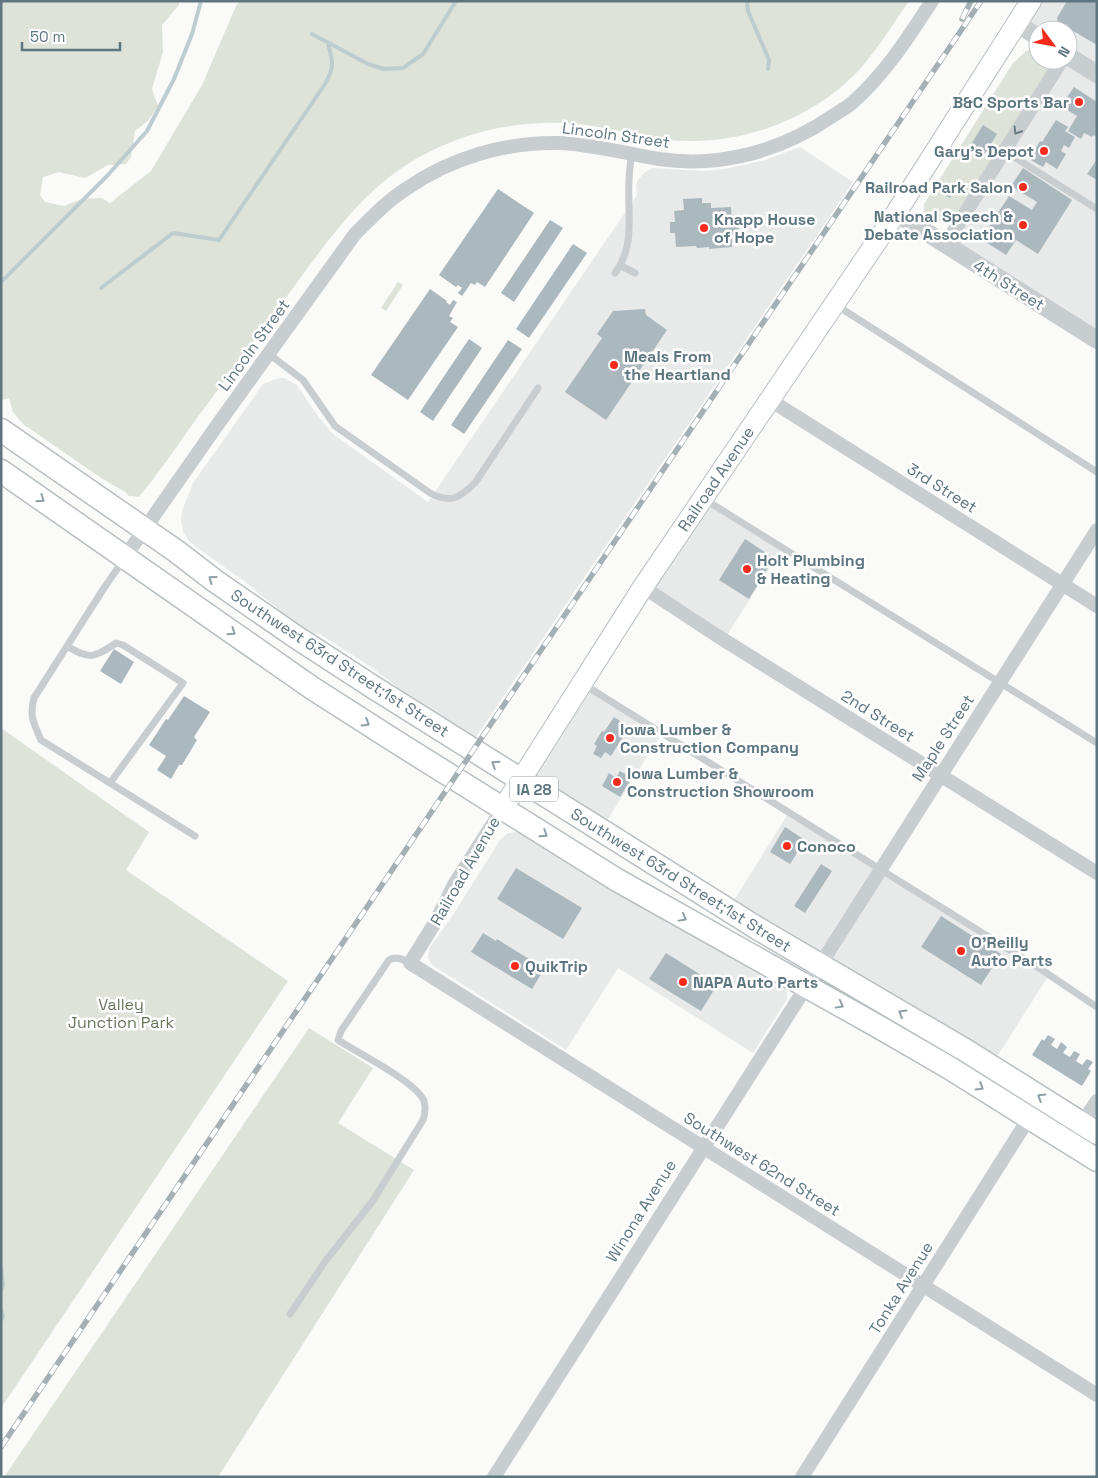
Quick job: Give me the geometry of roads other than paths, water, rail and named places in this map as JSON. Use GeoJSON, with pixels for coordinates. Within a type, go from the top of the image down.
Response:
{"type":"FeatureCollection","features":[{"type":"Feature","properties":{"kind":"main road","name":"Railroad Avenue"},"geometry":{"type":"LineString","coordinates":[[503,808],[643,587],[896,213],[1031,1]]}},
{"type":"Feature","properties":{"kind":"main road","name":"Southwest 63rd Street;1st Street"},"geometry":{"type":"LineString","coordinates":[[1,430],[296,637],[520,780],[819,965],[965,1050],[1089,1128]]}},
{"type":"Feature","properties":{"kind":"main road","name":"Southwest 63rd Street;1st Street"},"geometry":{"type":"LineString","coordinates":[[1,471],[312,688],[617,880],[940,1063],[1097,1160]]}},
{"type":"Feature","properties":{"kind":"street","name":"Lincoln Street"},"geometry":{"type":"LineString","coordinates":[[125,557],[355,234],[406,189],[436,171],[466,157],[507,147],[560,143],[661,159],[686,161],[718,160],[764,151],[792,140],[853,103],[877,77],[932,1]]}},
{"type":"Feature","properties":{"kind":"street"},"geometry":{"type":"LineString","coordinates":[[1016,23],[1028,31]]}},
{"type":"Feature","properties":{"kind":"street"},"geometry":{"type":"LineString","coordinates":[[1078,62],[1097,74]]}},
{"type":"Feature","properties":{"kind":"street"},"geometry":{"type":"LineString","coordinates":[[945,245],[1056,70]]}},
{"type":"Feature","properties":{"kind":"street","name":"4th Street"},"geometry":{"type":"LineString","coordinates":[[896,213],[1097,340]]}},
{"type":"Feature","properties":{"kind":"street","name":"3rd Street"},"geometry":{"type":"LineString","coordinates":[[770,400],[1097,606]]}},
{"type":"Feature","properties":{"kind":"street","name":"Maple Street"},"geometry":{"type":"LineString","coordinates":[[819,965],[1097,530]]}},
{"type":"Feature","properties":{"kind":"street","name":"2nd Street"},"geometry":{"type":"LineString","coordinates":[[643,587],[716,635],[1097,873]]}},
{"type":"Feature","properties":{"kind":"street","name":"Railroad Avenue"},"geometry":{"type":"LineString","coordinates":[[410,963],[436,921],[455,883],[503,808]]}},
{"type":"Feature","properties":{"kind":"street","name":"Southwest 62nd Street"},"geometry":{"type":"LineString","coordinates":[[410,963],[1097,1395]]}},
{"type":"Feature","properties":{"kind":"street","name":"Winona Avenue"},"geometry":{"type":"LineString","coordinates":[[494,1477],[819,965]]}},
{"type":"Feature","properties":{"kind":"street"},"geometry":{"type":"LineString","coordinates":[[1089,1128],[1097,1100]]}},
{"type":"Feature","properties":{"kind":"street","name":"Tonka Avenue"},"geometry":{"type":"LineString","coordinates":[[802,1477],[1029,1118]]}},
{"type":"Feature","properties":{"kind":"lane"},"geometry":{"type":"LineString","coordinates":[[1004,152],[1097,209]]}},
{"type":"Feature","properties":{"kind":"lane"},"geometry":{"type":"LineString","coordinates":[[615,273],[621,266],[630,230],[628,182],[631,154]]}},
{"type":"Feature","properties":{"kind":"lane"},"geometry":{"type":"LineString","coordinates":[[621,266],[636,273]]}},
{"type":"Feature","properties":{"kind":"lane"},"geometry":{"type":"LineString","coordinates":[[834,304],[1097,472]]}},
{"type":"Feature","properties":{"kind":"lane"},"geometry":{"type":"LineString","coordinates":[[269,354],[303,380],[335,426],[441,499],[452,499],[464,494],[475,483],[538,388]]}},
{"type":"Feature","properties":{"kind":"lane"},"geometry":{"type":"LineString","coordinates":[[703,498],[1097,743]]}},
{"type":"Feature","properties":{"kind":"lane"},"geometry":{"type":"LineString","coordinates":[[125,557],[34,698],[31,710],[32,720],[41,740],[195,836]]}},
{"type":"Feature","properties":{"kind":"lane"},"geometry":{"type":"LineString","coordinates":[[67,646],[89,657],[116,643],[123,645],[183,683],[110,784]]}},
{"type":"Feature","properties":{"kind":"lane"},"geometry":{"type":"LineString","coordinates":[[581,683],[1042,970],[1097,1008]]}},
{"type":"Feature","properties":{"kind":"lane"},"geometry":{"type":"LineString","coordinates":[[290,1314],[324,1263],[372,1202],[423,1120],[426,1109],[424,1099],[417,1092],[389,1070],[338,1040],[341,1031],[385,964],[393,958],[410,963]]}},
{"type":"Feature","properties":{"kind":"waterway"},"geometry":{"type":"LineString","coordinates":[[1,282],[107,176],[147,131],[174,79],[192,34],[201,1]]}},
{"type":"Feature","properties":{"kind":"waterway"},"geometry":{"type":"LineString","coordinates":[[312,34],[368,64],[384,69],[403,68],[423,54],[456,1]]}},
{"type":"Feature","properties":{"kind":"waterway"},"geometry":{"type":"LineString","coordinates":[[747,1],[748,11],[769,60],[768,69]]}},
{"type":"Feature","properties":{"kind":"waterway"},"geometry":{"type":"LineString","coordinates":[[101,288],[173,233],[219,240],[325,84],[332,64],[328,43]]}},
{"type":"Feature","properties":{"kind":"waterway"},"geometry":{"type":"LineString","coordinates":[[1,1267],[3,1285],[1,1291]]}},
{"type":"Feature","properties":{"kind":"waterway"},"geometry":{"type":"LineString","coordinates":[[1,1311],[3,1316],[1,1320]]}},
{"type":"Feature","properties":{"kind":"railway"},"geometry":{"type":"LineString","coordinates":[[962,19],[971,1]]}},
{"type":"Feature","properties":{"kind":"railway"},"geometry":{"type":"LineString","coordinates":[[1,1447],[981,1]]}},
{"type":"Feature","properties":{"kind":"place","name":"B&C Sports Bar"},"geometry":{"type":"Point","coordinates":[1079,102]}},
{"type":"Feature","properties":{"kind":"place","name":"Gary's Depot"},"geometry":{"type":"Point","coordinates":[1044,151]}},
{"type":"Feature","properties":{"kind":"place","name":"Railroad Park Salon"},"geometry":{"type":"Point","coordinates":[1023,187]}},
{"type":"Feature","properties":{"kind":"place","name":"National Speech & Debate Association"},"geometry":{"type":"Point","coordinates":[1023,225]}},
{"type":"Feature","properties":{"kind":"place","name":"Knapp House of Hope"},"geometry":{"type":"Point","coordinates":[704,228]}},
{"type":"Feature","properties":{"kind":"place","name":"Meals From the Heartland"},"geometry":{"type":"Point","coordinates":[614,365]}},
{"type":"Feature","properties":{"kind":"place","name":"Holt Plumbing & Heating"},"geometry":{"type":"Point","coordinates":[747,569]}},
{"type":"Feature","properties":{"kind":"place","name":"Iowa Lumber & Construction Company"},"geometry":{"type":"Point","coordinates":[610,738]}},
{"type":"Feature","properties":{"kind":"place","name":"Iowa Lumber & Construction Showroom"},"geometry":{"type":"Point","coordinates":[617,782]}},
{"type":"Feature","properties":{"kind":"place","name":"Conoco"},"geometry":{"type":"Point","coordinates":[787,846]}},
{"type":"Feature","properties":{"kind":"place","name":"O'Reilly Auto Parts"},"geometry":{"type":"Point","coordinates":[961,951]}},
{"type":"Feature","properties":{"kind":"place","name":"QuikTrip"},"geometry":{"type":"Point","coordinates":[515,966]}},
{"type":"Feature","properties":{"kind":"place","name":"NAPA Auto Parts"},"geometry":{"type":"Point","coordinates":[683,982]}},
{"type":"Feature","properties":{"kind":"park label","name":"Valley Junction Park"},"geometry":{"type":"Point","coordinates":[121,1013]}}]}
